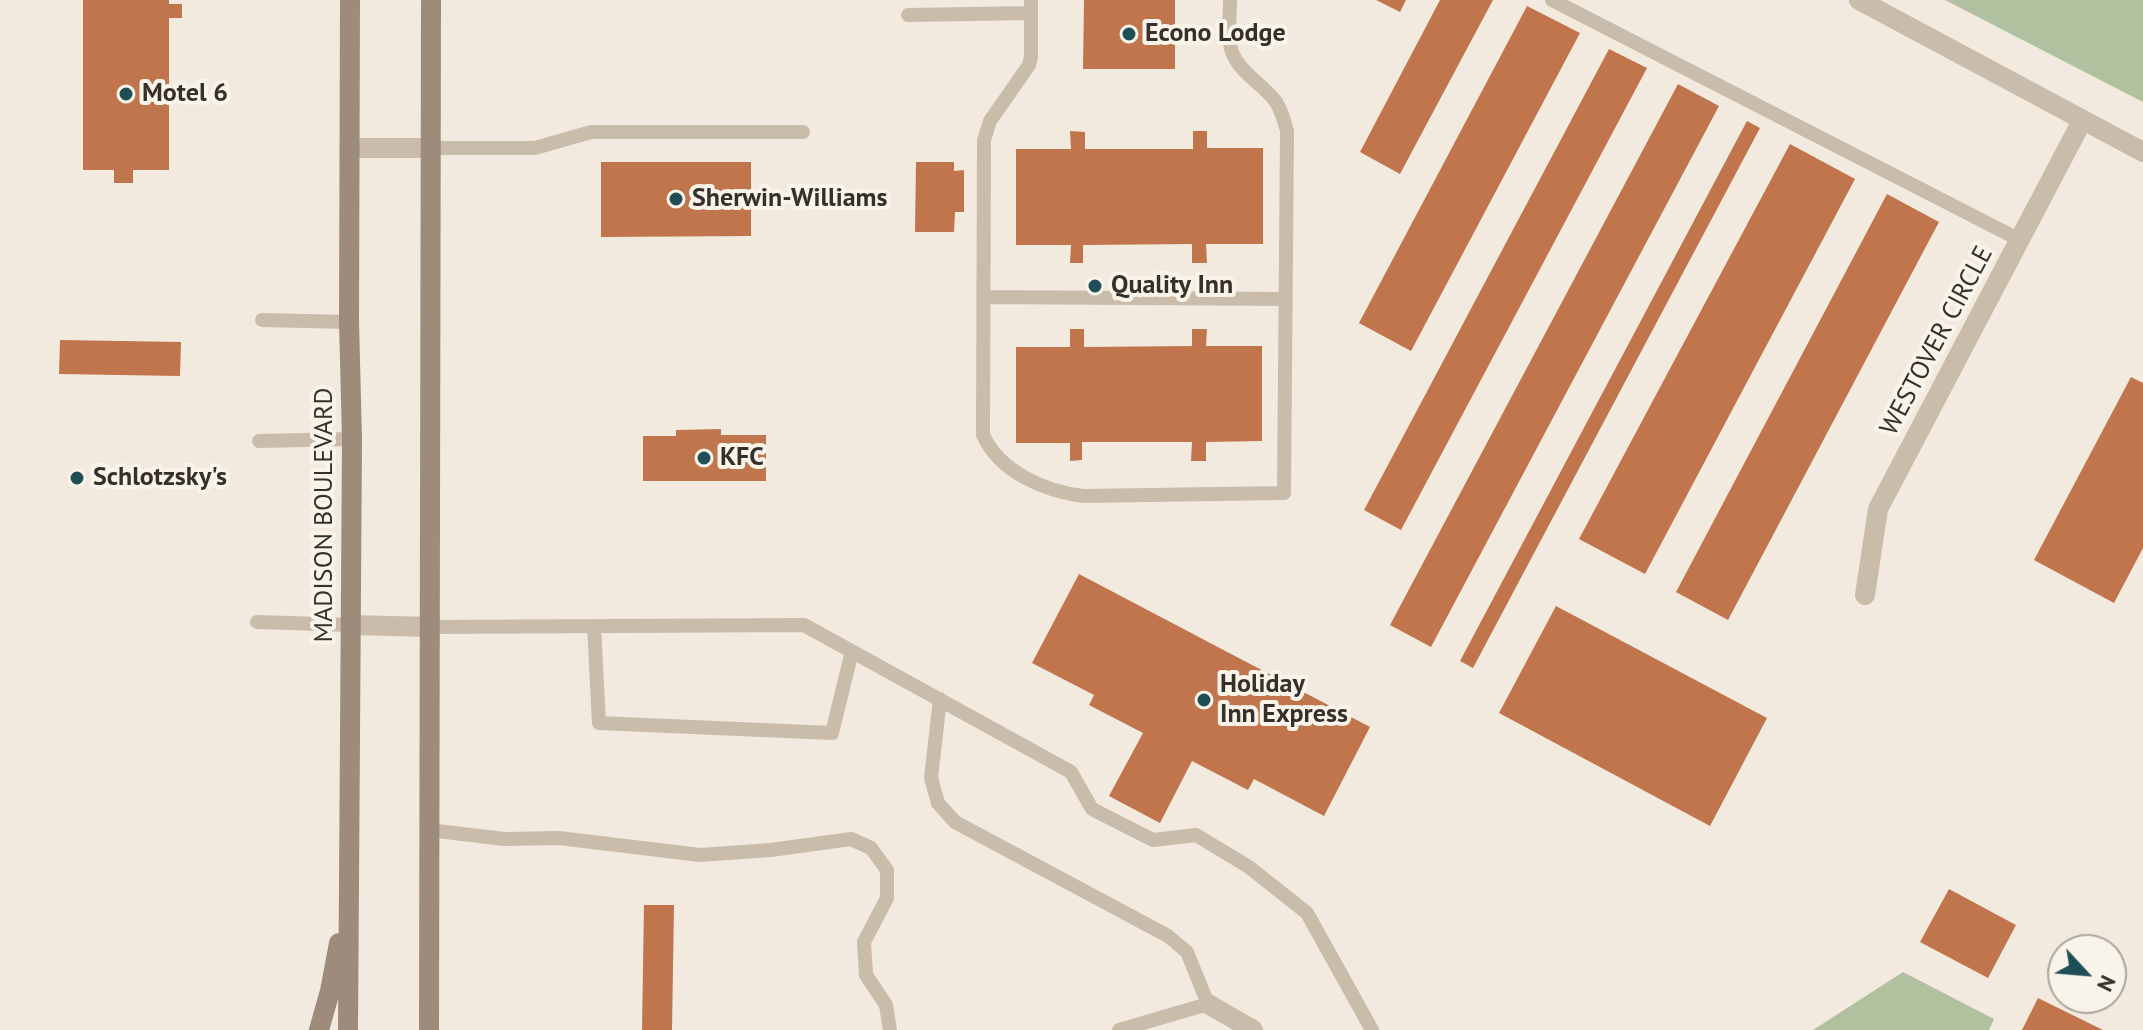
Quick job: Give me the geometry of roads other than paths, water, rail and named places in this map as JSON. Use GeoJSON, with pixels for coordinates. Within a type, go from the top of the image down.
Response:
{"type":"FeatureCollection","features":[{"type":"Feature","properties":{"kind":"main road","name":"MADISON BOULEVARD"},"geometry":{"type":"LineString","coordinates":[[348,1030],[352,439],[349,322],[350,0]]}},
{"type":"Feature","properties":{"kind":"main road"},"geometry":{"type":"LineString","coordinates":[[429,1030],[431,0]]}},
{"type":"Feature","properties":{"kind":"main road"},"geometry":{"type":"LineString","coordinates":[[319,1030],[330,991],[349,892]]}},
{"type":"Feature","properties":{"kind":"street"},"geometry":{"type":"LineString","coordinates":[[1859,0],[2143,152]]}},
{"type":"Feature","properties":{"kind":"street","name":"WESTOVER CIRCLE"},"geometry":{"type":"LineString","coordinates":[[1865,595],[1878,509],[2082,121]]}},
{"type":"Feature","properties":{"kind":"street"},"geometry":{"type":"LineString","coordinates":[[351,148],[432,148]]}},
{"type":"Feature","properties":{"kind":"street"},"geometry":{"type":"LineString","coordinates":[[351,625],[431,627]]}},
{"type":"Feature","properties":{"kind":"street"},"geometry":{"type":"LineString","coordinates":[[1208,1004],[1253,1030]]}},
{"type":"Feature","properties":{"kind":"lane"},"geometry":{"type":"LineString","coordinates":[[908,15],[1031,6],[1029,65],[990,121],[984,140],[983,435],[989,448],[999,460],[1018,473],[1052,490],[1083,496],[1284,493],[1287,131],[1283,114],[1275,100],[1235,60],[1230,45],[1230,0]]}},
{"type":"Feature","properties":{"kind":"lane"},"geometry":{"type":"LineString","coordinates":[[1552,0],[2020,240]]}},
{"type":"Feature","properties":{"kind":"lane"},"geometry":{"type":"LineString","coordinates":[[432,148],[535,148],[591,132],[803,132]]}},
{"type":"Feature","properties":{"kind":"lane"},"geometry":{"type":"LineString","coordinates":[[984,297],[1286,299]]}},
{"type":"Feature","properties":{"kind":"lane"},"geometry":{"type":"LineString","coordinates":[[262,320],[349,322]]}},
{"type":"Feature","properties":{"kind":"lane"},"geometry":{"type":"LineString","coordinates":[[259,441],[352,439]]}},
{"type":"Feature","properties":{"kind":"lane"},"geometry":{"type":"LineString","coordinates":[[257,622],[351,625]]}},
{"type":"Feature","properties":{"kind":"lane"},"geometry":{"type":"LineString","coordinates":[[431,627],[804,625],[1071,772],[1092,809],[1153,840],[1196,835],[1249,867],[1307,913],[1372,1030]]}},
{"type":"Feature","properties":{"kind":"lane"},"geometry":{"type":"LineString","coordinates":[[594,626],[599,723],[832,733],[852,651]]}},
{"type":"Feature","properties":{"kind":"lane"},"geometry":{"type":"LineString","coordinates":[[940,699],[931,778],[938,803],[955,822],[1168,936],[1187,952],[1208,1004],[1119,1030]]}},
{"type":"Feature","properties":{"kind":"lane"},"geometry":{"type":"LineString","coordinates":[[429,830],[504,839],[559,838],[700,855],[771,850],[851,839],[871,848],[887,870],[887,898],[864,942],[866,975],[886,1005],[890,1030]]}},
{"type":"Feature","properties":{"kind":"place","name":"Econo Lodge"},"geometry":{"type":"Point","coordinates":[1129,34]}},
{"type":"Feature","properties":{"kind":"place","name":"Motel 6"},"geometry":{"type":"Point","coordinates":[126,94]}},
{"type":"Feature","properties":{"kind":"place","name":"Sherwin-Williams"},"geometry":{"type":"Point","coordinates":[676,199]}},
{"type":"Feature","properties":{"kind":"place","name":"Quality Inn"},"geometry":{"type":"Point","coordinates":[1095,286]}},
{"type":"Feature","properties":{"kind":"place","name":"KFC"},"geometry":{"type":"Point","coordinates":[704,458]}},
{"type":"Feature","properties":{"kind":"place","name":"Schlotzsky's"},"geometry":{"type":"Point","coordinates":[77,478]}},
{"type":"Feature","properties":{"kind":"place","name":"Holiday Inn Express"},"geometry":{"type":"Point","coordinates":[1204,700]}}]}
